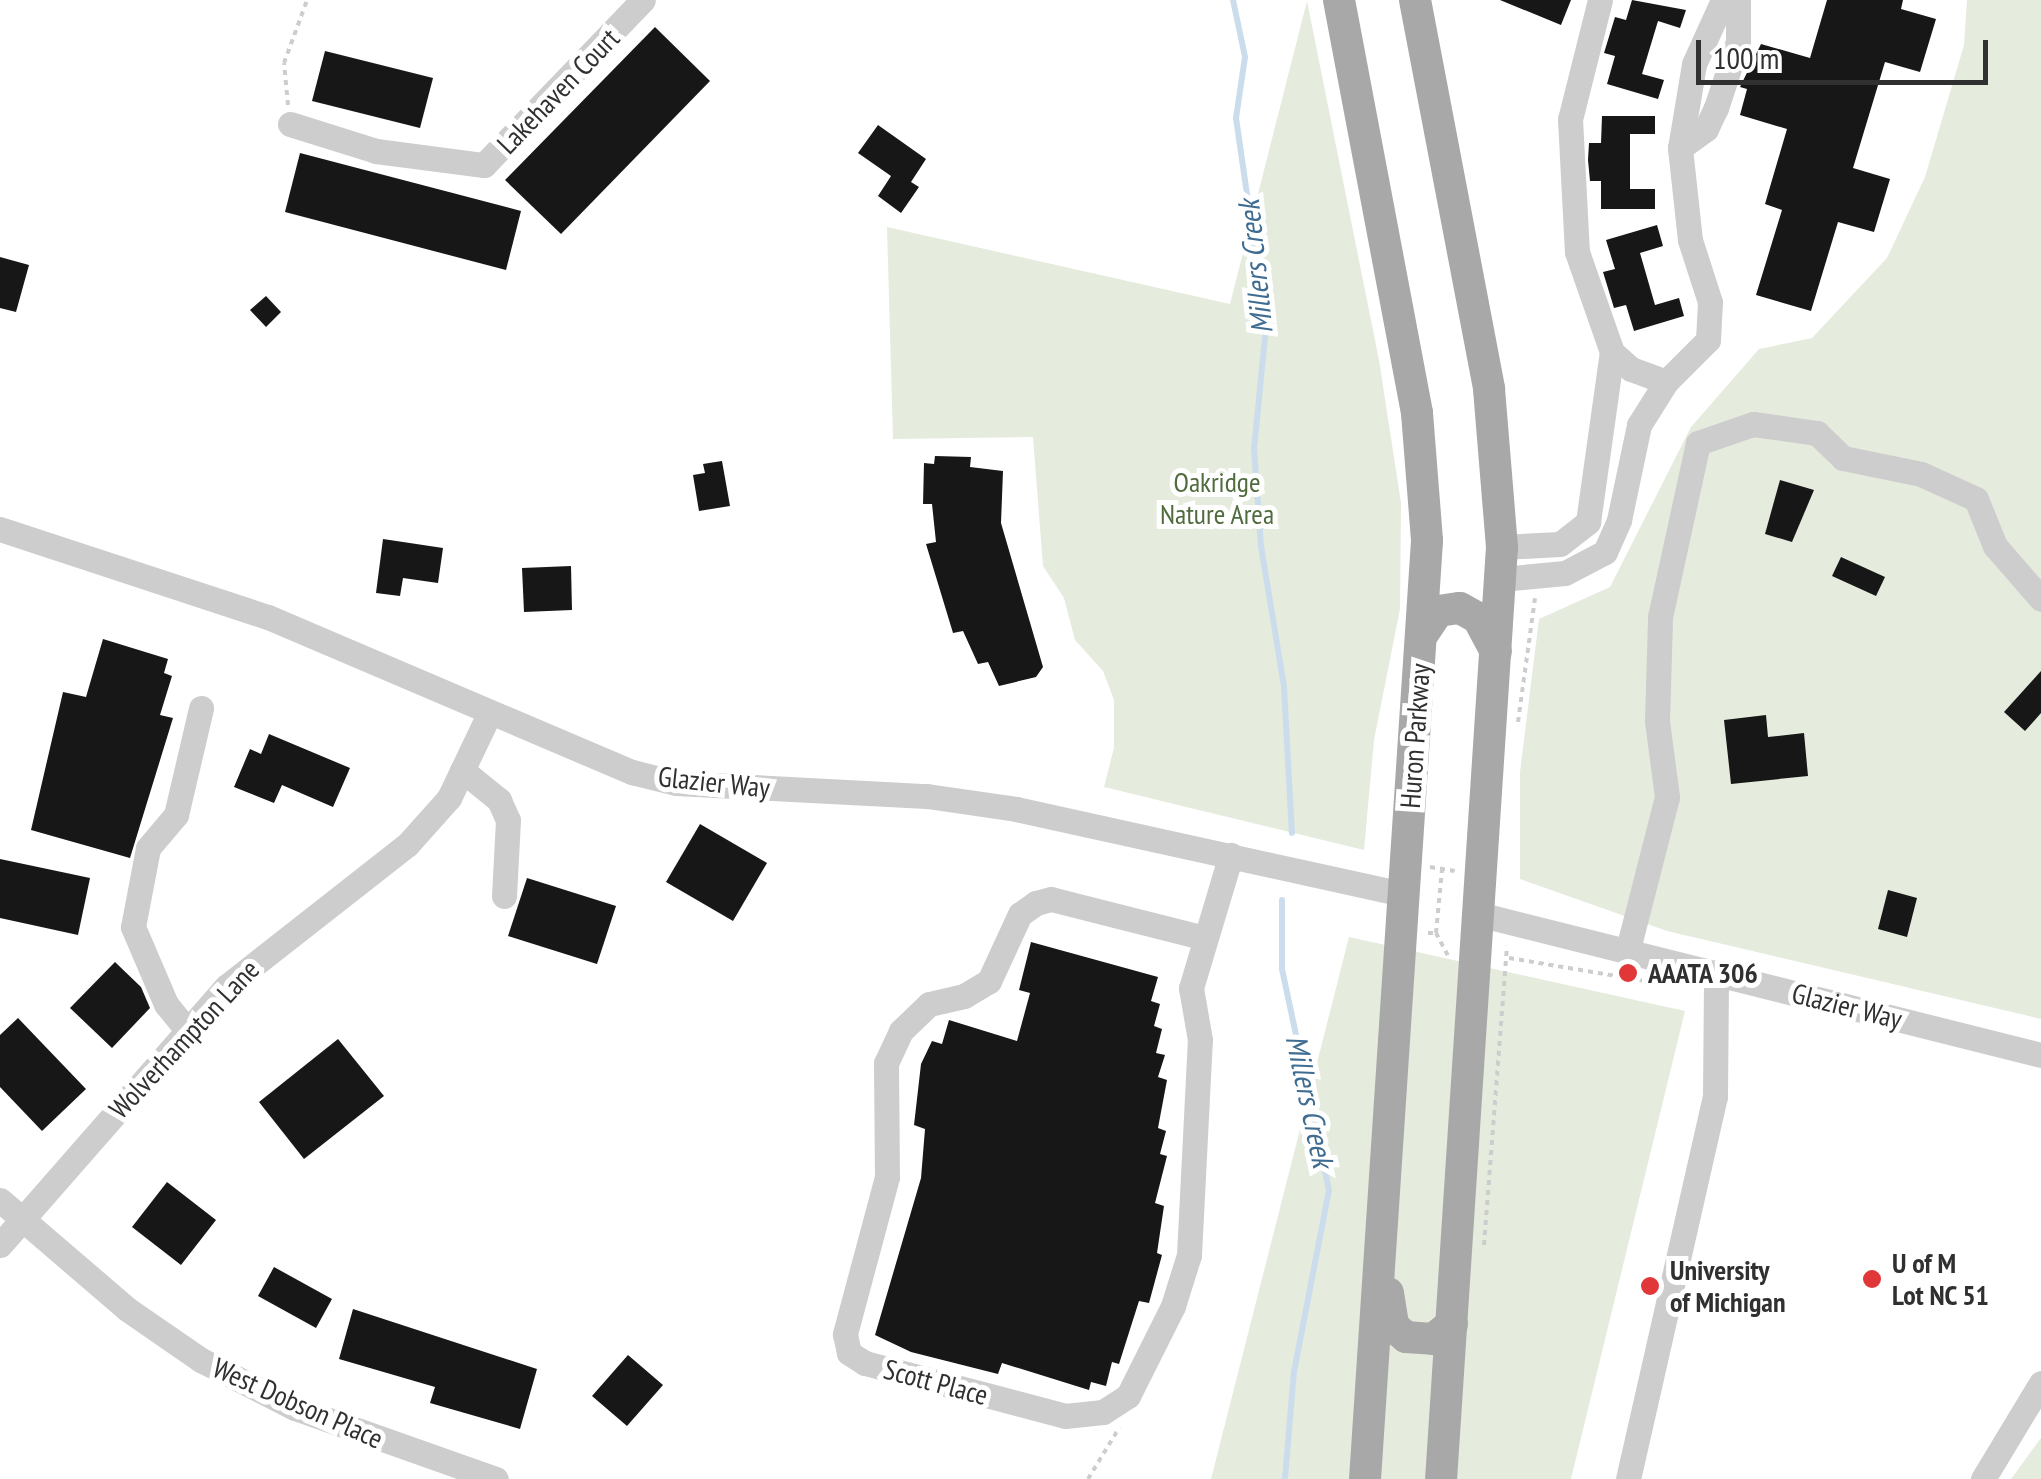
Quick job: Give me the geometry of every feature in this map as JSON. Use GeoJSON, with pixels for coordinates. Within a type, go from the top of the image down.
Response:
{"type":"FeatureCollection","features":[{"type":"Feature","properties":{"kind":"main road","name":"Huron Parkway"},"geometry":{"type":"LineString","coordinates":[[1339,0],[1416,413],[1426,541],[1364,1479]]}},
{"type":"Feature","properties":{"kind":"main road"},"geometry":{"type":"LineString","coordinates":[[1415,0],[1489,389],[1501,563],[1441,1479]]}},
{"type":"Feature","properties":{"kind":"main road"},"geometry":{"type":"LineString","coordinates":[[1422,636],[1438,611],[1460,608],[1478,618],[1496,652]]}},
{"type":"Feature","properties":{"kind":"main road"},"geometry":{"type":"LineString","coordinates":[[1381,1233],[1393,1326],[1423,1341],[1452,1324]]}},
{"type":"Feature","properties":{"kind":"street","name":"Lakehaven Court"},"geometry":{"type":"LineString","coordinates":[[290,124],[376,151],[484,165],[643,0]]}},
{"type":"Feature","properties":{"kind":"street"},"geometry":{"type":"LineString","coordinates":[[1600,0],[1570,119],[1569,194],[1593,310],[1612,352],[1631,368],[1666,382]]}},
{"type":"Feature","properties":{"kind":"street"},"geometry":{"type":"LineString","coordinates":[[1501,563],[1565,572],[1605,552],[1619,520],[1638,425],[1666,382],[1698,355],[1712,323],[1690,240],[1680,148],[1694,64],[1723,0]]}},
{"type":"Feature","properties":{"kind":"street"},"geometry":{"type":"LineString","coordinates":[[1680,148],[1706,129],[1716,108],[1738,41],[1738,0]]}},
{"type":"Feature","properties":{"kind":"street"},"geometry":{"type":"LineString","coordinates":[[1501,563],[1560,544],[1588,522],[1612,352]]}},
{"type":"Feature","properties":{"kind":"street"},"geometry":{"type":"LineString","coordinates":[[1628,948],[1667,797],[1657,721],[1660,617],[1698,443],[1752,424],[1817,433],[1843,458],[1921,474],[1976,499],[1995,546],[2041,598]]}},
{"type":"Feature","properties":{"kind":"street","name":"Glazier Way"},"geometry":{"type":"LineString","coordinates":[[0,528],[268,617],[632,772],[676,783],[927,796],[1231,855],[1404,894]]}},
{"type":"Feature","properties":{"kind":"street"},"geometry":{"type":"LineString","coordinates":[[186,1030],[166,1004],[133,927],[148,848],[176,815],[201,708]]}},
{"type":"Feature","properties":{"kind":"street","name":"Wolverhampton Lane"},"geometry":{"type":"LineString","coordinates":[[0,1245],[186,1030],[252,962],[407,845],[449,798],[490,712]]}},
{"type":"Feature","properties":{"kind":"street"},"geometry":{"type":"LineString","coordinates":[[462,770],[499,800],[508,820],[504,896]]}},
{"type":"Feature","properties":{"kind":"street"},"geometry":{"type":"LineString","coordinates":[[1128,1396],[1189,1255],[1200,1040],[1191,988],[1231,855]]}},
{"type":"Feature","properties":{"kind":"street","name":"Scott Place"},"geometry":{"type":"LineString","coordinates":[[1128,1396],[1103,1412],[1065,1416],[865,1364],[849,1354],[845,1334],[887,1177],[886,1063],[901,1031],[929,1004],[964,996],[988,981],[1020,914],[1036,904],[1051,899],[1205,938]]}},
{"type":"Feature","properties":{"kind":"street","name":"Glazier Way"},"geometry":{"type":"LineString","coordinates":[[1478,914],[1628,948],[2041,1055]]}},
{"type":"Feature","properties":{"kind":"street"},"geometry":{"type":"LineString","coordinates":[[1628,1479],[1715,1098],[1716,972]]}},
{"type":"Feature","properties":{"kind":"street","name":"West Dobson Place"},"geometry":{"type":"LineString","coordinates":[[0,1200],[21,1221],[201,1360],[295,1408],[496,1479]]}},
{"type":"Feature","properties":{"kind":"street"},"geometry":{"type":"LineString","coordinates":[[1983,1479],[2041,1383]]}},
{"type":"Feature","properties":{"kind":"path"},"geometry":{"type":"LineString","coordinates":[[290,124],[284,62],[307,0]]}},
{"type":"Feature","properties":{"kind":"path"},"geometry":{"type":"LineString","coordinates":[[1514,736],[1535,602]]}},
{"type":"Feature","properties":{"kind":"path"},"geometry":{"type":"LineString","coordinates":[[1426,867],[1460,872]]}},
{"type":"Feature","properties":{"kind":"path"},"geometry":{"type":"LineString","coordinates":[[1442,869],[1436,933],[1450,958],[1459,958]]}},
{"type":"Feature","properties":{"kind":"path"},"geometry":{"type":"LineString","coordinates":[[1423,932],[1436,933]]}},
{"type":"Feature","properties":{"kind":"path"},"geometry":{"type":"LineString","coordinates":[[1494,1137],[1507,950]]}},
{"type":"Feature","properties":{"kind":"path"},"geometry":{"type":"LineString","coordinates":[[1507,958],[1524,958]]}},
{"type":"Feature","properties":{"kind":"path"},"geometry":{"type":"LineString","coordinates":[[1088,1479],[1121,1425],[1128,1396]]}},
{"type":"Feature","properties":{"kind":"green space"},"geometry":{"type":"Polygon","coordinates":[[[1967,0],[2041,0],[2041,1019],[1667,931],[1520,879],[1520,772],[1539,619],[1610,587],[1691,427],[1759,349],[1812,338],[1887,258],[1925,177],[1964,45],[1967,0]]]}},
{"type":"Feature","properties":{"kind":"green space","name":"Oakridge Nature Area"},"geometry":{"type":"Polygon","coordinates":[[[1307,1],[1379,360],[1401,503],[1400,609],[1374,740],[1364,850],[1104,787],[1114,748],[1114,700],[1103,671],[1075,640],[1064,598],[1043,566],[1033,437],[893,439],[887,227],[1230,304],[1307,1]]]}},
{"type":"Feature","properties":{"kind":"green space"},"geometry":{"type":"Polygon","coordinates":[[[1349,937],[1685,1011],[1571,1479],[1211,1479],[1349,937]]]}},
{"type":"Feature","properties":{"kind":"green space"},"geometry":{"type":"Polygon","coordinates":[[[2041,1438],[2041,1479],[2011,1479],[2041,1438]]]}},
{"type":"Feature","properties":{"kind":"building"},"geometry":{"type":"Polygon","coordinates":[[[1500,0],[1571,0],[1561,25],[1500,0]]]}},
{"type":"Feature","properties":{"kind":"building"},"geometry":{"type":"Polygon","coordinates":[[[1632,0],[1686,10],[1680,28],[1658,21],[1642,74],[1664,80],[1658,99],[1607,84],[1615,56],[1604,53],[1615,17],[1626,20],[1632,0]]]}},
{"type":"Feature","properties":{"kind":"building"},"geometry":{"type":"Polygon","coordinates":[[[1827,0],[1903,0],[1901,9],[1936,19],[1920,72],[1885,62],[1853,168],[1890,179],[1874,232],[1838,222],[1811,311],[1756,295],[1782,210],[1765,204],[1787,129],[1740,115],[1747,89],[1740,87],[1761,44],[1810,58],[1827,0]]]}},
{"type":"Feature","properties":{"kind":"building"},"geometry":{"type":"Polygon","coordinates":[[[655,27],[710,81],[561,234],[505,180],[655,27]]]}},
{"type":"Feature","properties":{"kind":"building"},"geometry":{"type":"Polygon","coordinates":[[[325,51],[433,78],[420,128],[312,101],[325,51]]]}},
{"type":"Feature","properties":{"kind":"building"},"geometry":{"type":"Polygon","coordinates":[[[1602,116],[1655,116],[1655,134],[1630,134],[1630,189],[1655,189],[1655,209],[1601,209],[1601,181],[1590,181],[1588,160],[1589,143],[1601,143],[1602,116]]]}},
{"type":"Feature","properties":{"kind":"building"},"geometry":{"type":"Polygon","coordinates":[[[878,125],[926,159],[911,182],[919,187],[901,213],[878,196],[891,176],[858,153],[878,125]]]}},
{"type":"Feature","properties":{"kind":"building"},"geometry":{"type":"Polygon","coordinates":[[[300,153],[521,211],[506,270],[285,212],[300,153]]]}},
{"type":"Feature","properties":{"kind":"building"},"geometry":{"type":"Polygon","coordinates":[[[1657,225],[1663,246],[1640,253],[1655,305],[1679,298],[1684,316],[1634,331],[1626,305],[1614,308],[1603,272],[1615,269],[1606,240],[1657,225]]]}},
{"type":"Feature","properties":{"kind":"building"},"geometry":{"type":"Polygon","coordinates":[[[0,257],[29,265],[16,312],[0,308],[0,257]]]}},
{"type":"Feature","properties":{"kind":"building"},"geometry":{"type":"Polygon","coordinates":[[[266,296],[281,312],[266,327],[250,310],[266,296]]]}},
{"type":"Feature","properties":{"kind":"building"},"geometry":{"type":"Polygon","coordinates":[[[935,456],[971,457],[970,467],[1003,471],[1001,523],[1043,667],[1036,677],[999,686],[988,662],[978,664],[963,631],[953,633],[926,544],[936,542],[932,504],[923,504],[924,463],[934,464],[935,456]]]}},
{"type":"Feature","properties":{"kind":"building"},"geometry":{"type":"Polygon","coordinates":[[[722,461],[730,506],[699,511],[693,475],[705,473],[703,464],[722,461]]]}},
{"type":"Feature","properties":{"kind":"building"},"geometry":{"type":"Polygon","coordinates":[[[1780,480],[1814,490],[1792,542],[1765,534],[1780,480]]]}},
{"type":"Feature","properties":{"kind":"building"},"geometry":{"type":"Polygon","coordinates":[[[383,539],[443,548],[438,583],[403,578],[400,596],[376,593],[383,539]]]}},
{"type":"Feature","properties":{"kind":"building"},"geometry":{"type":"Polygon","coordinates":[[[1841,557],[1885,577],[1876,596],[1832,576],[1841,557]]]}},
{"type":"Feature","properties":{"kind":"building"},"geometry":{"type":"Polygon","coordinates":[[[571,566],[572,610],[524,612],[522,568],[571,566]]]}},
{"type":"Feature","properties":{"kind":"building"},"geometry":{"type":"Polygon","coordinates":[[[103,639],[168,659],[164,673],[172,676],[160,715],[173,718],[130,858],[31,830],[63,692],[86,697],[103,639]]]}},
{"type":"Feature","properties":{"kind":"building"},"geometry":{"type":"Polygon","coordinates":[[[2041,671],[2041,713],[2025,731],[2004,712],[2041,671]]]}},
{"type":"Feature","properties":{"kind":"building"},"geometry":{"type":"Polygon","coordinates":[[[1766,715],[1768,737],[1804,733],[1808,776],[1731,784],[1724,720],[1766,715]]]}},
{"type":"Feature","properties":{"kind":"building"},"geometry":{"type":"Polygon","coordinates":[[[269,734],[350,768],[333,807],[282,785],[274,803],[234,787],[250,749],[261,754],[269,734]]]}},
{"type":"Feature","properties":{"kind":"building"},"geometry":{"type":"Polygon","coordinates":[[[700,824],[767,863],[733,921],[666,882],[700,824]]]}},
{"type":"Feature","properties":{"kind":"building"},"geometry":{"type":"Polygon","coordinates":[[[0,859],[90,878],[78,935],[0,918],[0,859]]]}},
{"type":"Feature","properties":{"kind":"building"},"geometry":{"type":"Polygon","coordinates":[[[527,878],[616,906],[597,964],[508,936],[527,878]]]}},
{"type":"Feature","properties":{"kind":"building"},"geometry":{"type":"Polygon","coordinates":[[[1888,890],[1917,898],[1907,937],[1878,929],[1888,890]]]}},
{"type":"Feature","properties":{"kind":"building"},"geometry":{"type":"Polygon","coordinates":[[[1031,942],[1158,977],[1151,1001],[1160,1004],[1154,1026],[1162,1029],[1156,1053],[1165,1055],[1158,1077],[1167,1080],[1158,1128],[1166,1131],[1160,1154],[1167,1156],[1155,1203],[1164,1206],[1157,1253],[1162,1255],[1149,1303],[1139,1301],[1119,1364],[1112,1362],[1106,1386],[1091,1382],[1089,1390],[1002,1363],[998,1374],[911,1352],[875,1335],[921,1178],[925,1129],[914,1125],[921,1064],[932,1041],[942,1044],[949,1020],[1017,1041],[1030,993],[1019,990],[1031,942]]]}},
{"type":"Feature","properties":{"kind":"building"},"geometry":{"type":"Polygon","coordinates":[[[115,962],[141,987],[150,1008],[112,1048],[70,1008],[115,962]]]}},
{"type":"Feature","properties":{"kind":"building"},"geometry":{"type":"Polygon","coordinates":[[[18,1018],[86,1089],[42,1131],[0,1087],[0,1035],[18,1018]]]}},
{"type":"Feature","properties":{"kind":"building"},"geometry":{"type":"Polygon","coordinates":[[[338,1039],[384,1096],[304,1159],[259,1102],[338,1039]]]}},
{"type":"Feature","properties":{"kind":"building"},"geometry":{"type":"Polygon","coordinates":[[[167,1182],[216,1220],[181,1265],[132,1227],[167,1182]]]}},
{"type":"Feature","properties":{"kind":"building"},"geometry":{"type":"Polygon","coordinates":[[[274,1267],[332,1299],[316,1328],[258,1296],[274,1267]]]}},
{"type":"Feature","properties":{"kind":"building"},"geometry":{"type":"Polygon","coordinates":[[[353,1309],[537,1369],[520,1429],[430,1403],[435,1387],[339,1359],[353,1309]]]}},
{"type":"Feature","properties":{"kind":"building"},"geometry":{"type":"Polygon","coordinates":[[[628,1355],[663,1385],[627,1426],[592,1396],[628,1355]]]}},
{"type":"Feature","properties":{"kind":"waterway","name":"Millers Creek"},"geometry":{"type":"LineString","coordinates":[[1233,0],[1245,57],[1236,118],[1266,327],[1254,449],[1261,546],[1284,687],[1292,833]]}},
{"type":"Feature","properties":{"kind":"waterway","name":"Millers Creek"},"geometry":{"type":"LineString","coordinates":[[1282,900],[1282,969],[1329,1190],[1294,1371],[1285,1479]]}},
{"type":"Feature","properties":{"kind":"place","name":"AAATA 306"},"geometry":{"type":"Point","coordinates":[1628,973]}},
{"type":"Feature","properties":{"kind":"place","name":"U of M Lot NC 51"},"geometry":{"type":"Point","coordinates":[1872,1279]}},
{"type":"Feature","properties":{"kind":"place","name":"University of Michigan"},"geometry":{"type":"Point","coordinates":[1650,1286]}}]}
